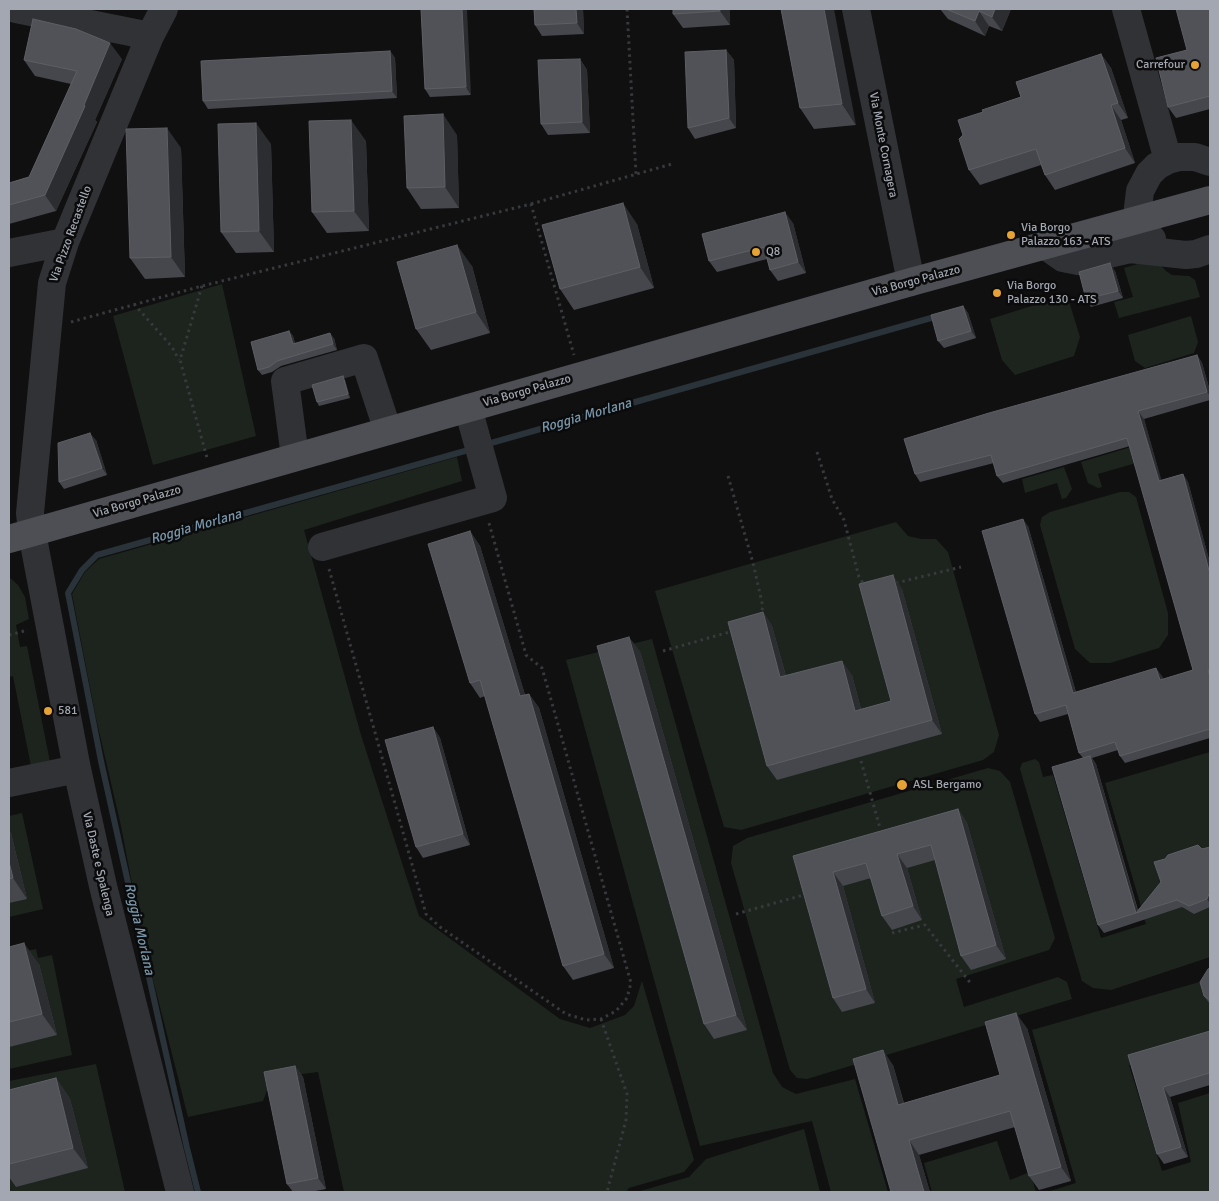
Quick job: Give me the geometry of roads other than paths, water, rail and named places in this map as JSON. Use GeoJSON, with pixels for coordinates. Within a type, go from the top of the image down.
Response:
{"type":"FeatureCollection","features":[{"type":"Feature","properties":{"kind":"main road","name":"Via Borgo Palazzo"},"geometry":{"type":"LineString","coordinates":[[20,536],[388,431],[470,415],[911,282],[1210,200]]}},
{"type":"Feature","properties":{"kind":"street"},"geometry":{"type":"LineString","coordinates":[[9,24],[15,9],[150,36]]}},
{"type":"Feature","properties":{"kind":"street","name":"Via Pizzo Recastello"},"geometry":{"type":"LineString","coordinates":[[20,536],[30,512],[20,497],[52,283],[65,242],[150,36],[164,9]]}},
{"type":"Feature","properties":{"kind":"street","name":"Via Monte Cornagera"},"geometry":{"type":"LineString","coordinates":[[856,9],[911,282]]}},
{"type":"Feature","properties":{"kind":"street"},"geometry":{"type":"LineString","coordinates":[[1126,9],[1174,158]]}},
{"type":"Feature","properties":{"kind":"street"},"geometry":{"type":"LineString","coordinates":[[1176,254],[1160,247],[1147,235],[1140,220],[1138,195],[1142,184],[1153,170],[1174,158],[1210,143]]}},
{"type":"Feature","properties":{"kind":"street"},"geometry":{"type":"LineString","coordinates":[[1174,158],[1196,157],[1210,162]]}},
{"type":"Feature","properties":{"kind":"street"},"geometry":{"type":"LineString","coordinates":[[9,254],[65,242]]}},
{"type":"Feature","properties":{"kind":"street"},"geometry":{"type":"LineString","coordinates":[[1046,246],[1063,258],[1078,262],[1130,249],[1176,254],[1196,254],[1210,249]]}},
{"type":"Feature","properties":{"kind":"street"},"geometry":{"type":"LineString","coordinates":[[296,457],[285,381],[364,358],[388,431]]}},
{"type":"Feature","properties":{"kind":"street"},"geometry":{"type":"LineString","coordinates":[[322,547],[493,498],[470,415]]}},
{"type":"Feature","properties":{"kind":"street","name":"Via Daste e Spalenga"},"geometry":{"type":"LineString","coordinates":[[20,536],[77,769],[103,886],[180,1192]]}},
{"type":"Feature","properties":{"kind":"street"},"geometry":{"type":"LineString","coordinates":[[9,783],[77,769]]}},
{"type":"Feature","properties":{"kind":"waterway","name":"Roggia Morlana"},"geometry":{"type":"LineString","coordinates":[[484,445],[931,318]]}},
{"type":"Feature","properties":{"kind":"waterway","name":"Roggia Morlana"},"geometry":{"type":"LineString","coordinates":[[198,1192],[101,761],[68,593],[82,570],[97,555],[472,449]]}},
{"type":"Feature","properties":{"kind":"place","name":"Carrefour"},"geometry":{"type":"Point","coordinates":[1195,65]}},
{"type":"Feature","properties":{"kind":"place","name":"Via Borgo Palazzo 163 - ATS"},"geometry":{"type":"Point","coordinates":[1011,235]}},
{"type":"Feature","properties":{"kind":"place","name":"Q8"},"geometry":{"type":"Point","coordinates":[756,252]}},
{"type":"Feature","properties":{"kind":"place","name":"Via Borgo Palazzo 130 - ATS"},"geometry":{"type":"Point","coordinates":[997,293]}},
{"type":"Feature","properties":{"kind":"place","name":"581"},"geometry":{"type":"Point","coordinates":[48,711]}},
{"type":"Feature","properties":{"kind":"place","name":"ASL Bergamo"},"geometry":{"type":"Point","coordinates":[902,785]}}]}
